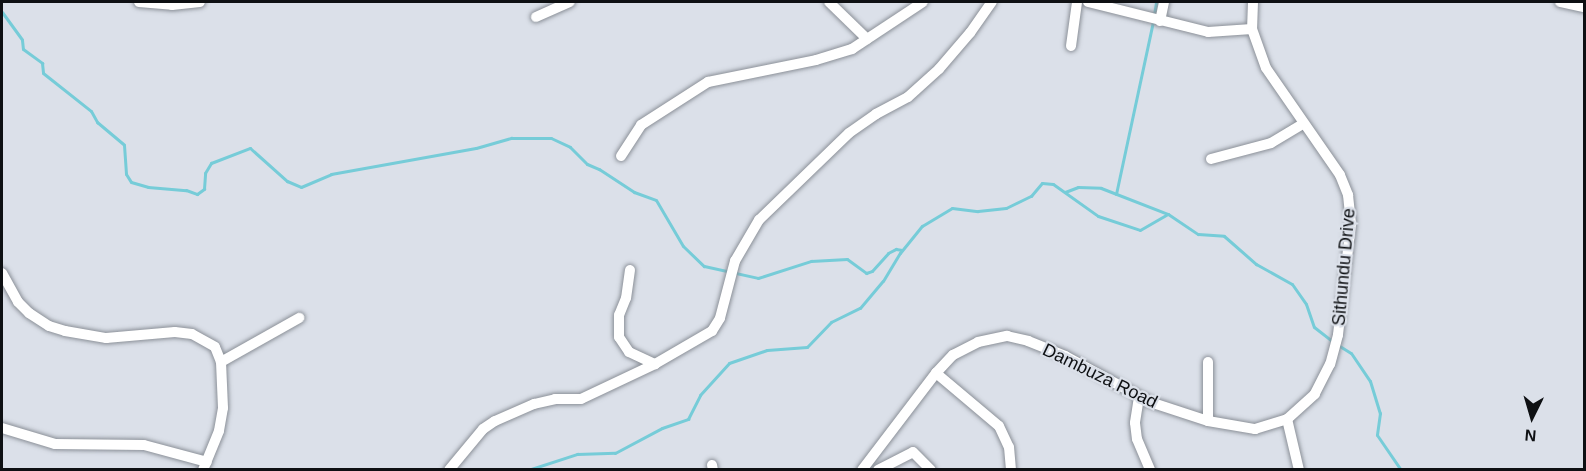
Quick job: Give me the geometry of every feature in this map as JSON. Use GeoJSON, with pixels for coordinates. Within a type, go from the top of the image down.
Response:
{"type":"FeatureCollection","features":[{"type":"Feature","properties":{"kind":"street"},"geometry":{"type":"LineString","coordinates":[[139,2],[172,4],[200,2]]}},
{"type":"Feature","properties":{"kind":"street"},"geometry":{"type":"LineString","coordinates":[[536,17],[570,2]]}},
{"type":"Feature","properties":{"kind":"street"},"geometry":{"type":"LineString","coordinates":[[829,2],[867,39]]}},
{"type":"Feature","properties":{"kind":"street"},"geometry":{"type":"LineString","coordinates":[[621,156],[641,125],[708,82],[816,60],[852,49],[923,2]]}},
{"type":"Feature","properties":{"kind":"street"},"geometry":{"type":"LineString","coordinates":[[449,470],[483,429],[495,421],[534,404],[555,399],[581,399],[655,364],[712,331],[720,318],[735,261],[744,241],[759,220],[849,133],[908,96],[939,69],[970,33],[992,2]]}},
{"type":"Feature","properties":{"kind":"street"},"geometry":{"type":"LineString","coordinates":[[1071,46],[1077,2]]}},
{"type":"Feature","properties":{"kind":"street"},"geometry":{"type":"LineString","coordinates":[[1088,2],[1208,32],[1251,28]]}},
{"type":"Feature","properties":{"kind":"street"},"geometry":{"type":"LineString","coordinates":[[1160,21],[1164,2]]}},
{"type":"Feature","properties":{"kind":"street","name":"Sithundu Drive"},"geometry":{"type":"LineString","coordinates":[[1253,2],[1251,28],[1266,68],[1340,175],[1348,195],[1350,224],[1338,335],[1330,364],[1315,394],[1298,412],[1287,419]]}},
{"type":"Feature","properties":{"kind":"street"},"geometry":{"type":"LineString","coordinates":[[1560,2],[1584,7]]}},
{"type":"Feature","properties":{"kind":"street"},"geometry":{"type":"LineString","coordinates":[[1211,159],[1271,143],[1303,124]]}},
{"type":"Feature","properties":{"kind":"street"},"geometry":{"type":"LineString","coordinates":[[630,270],[626,298],[619,315],[619,337],[629,352],[655,364]]}},
{"type":"Feature","properties":{"kind":"street"},"geometry":{"type":"LineString","coordinates":[[2,273],[18,302],[28,313],[49,326],[76,334],[106,338],[175,332],[192,334],[214,347],[221,362],[223,408],[219,431],[205,466],[144,445],[55,444],[2,428]]}},
{"type":"Feature","properties":{"kind":"street"},"geometry":{"type":"LineString","coordinates":[[221,362],[299,318]]}},
{"type":"Feature","properties":{"kind":"street","name":"Dambuza Road"},"geometry":{"type":"LineString","coordinates":[[862,470],[936,373],[953,355],[978,342],[1007,336],[1028,341],[1065,356],[1139,397],[1208,421],[1255,429],[1287,419]]}},
{"type":"Feature","properties":{"kind":"street"},"geometry":{"type":"LineString","coordinates":[[1208,363],[1208,421]]}},
{"type":"Feature","properties":{"kind":"street"},"geometry":{"type":"LineString","coordinates":[[936,373],[999,426],[1009,447],[1011,470]]}},
{"type":"Feature","properties":{"kind":"street"},"geometry":{"type":"LineString","coordinates":[[1139,397],[1135,423],[1137,439],[1150,470]]}},
{"type":"Feature","properties":{"kind":"street"},"geometry":{"type":"LineString","coordinates":[[1287,419],[1299,470]]}},
{"type":"Feature","properties":{"kind":"street"},"geometry":{"type":"LineString","coordinates":[[878,470],[913,453],[932,470]]}},
{"type":"Feature","properties":{"kind":"waterway"},"geometry":{"type":"LineString","coordinates":[[1154,15],[1156,2]]}},
{"type":"Feature","properties":{"kind":"waterway"},"geometry":{"type":"LineString","coordinates":[[2,12],[22,40],[23,49],[42,63],[43,73],[91,111],[97,122],[124,145],[126,174],[131,182],[148,187],[186,190],[197,194],[204,189],[205,173],[211,163],[250,148],[287,181],[301,187],[331,174],[476,148],[512,138],[551,138],[570,147],[587,164],[599,169],[634,192],[656,200],[683,246],[704,266],[758,278],[811,261],[847,259],[866,273],[872,271],[888,253],[896,249],[902,250]]}},
{"type":"Feature","properties":{"kind":"waterway"},"geometry":{"type":"LineString","coordinates":[[1116,194],[1153,21]]}},
{"type":"Feature","properties":{"kind":"waterway"},"geometry":{"type":"LineString","coordinates":[[528,470],[577,454],[615,453],[662,428],[688,419],[700,395],[729,363],[767,350],[807,347],[831,322],[860,308],[883,281],[900,253],[922,226],[952,208],[978,211],[1006,208],[1031,196],[1042,183],[1053,184],[1098,216],[1140,230],[1168,214],[1198,234],[1224,236],[1256,264],[1292,284],[1306,304],[1314,327],[1332,341]]}},
{"type":"Feature","properties":{"kind":"waterway"},"geometry":{"type":"LineString","coordinates":[[1065,192],[1078,187],[1101,188],[1168,214]]}},
{"type":"Feature","properties":{"kind":"waterway"},"geometry":{"type":"LineString","coordinates":[[1338,345],[1351,353],[1370,381],[1380,413],[1377,435],[1401,470]]}}]}
